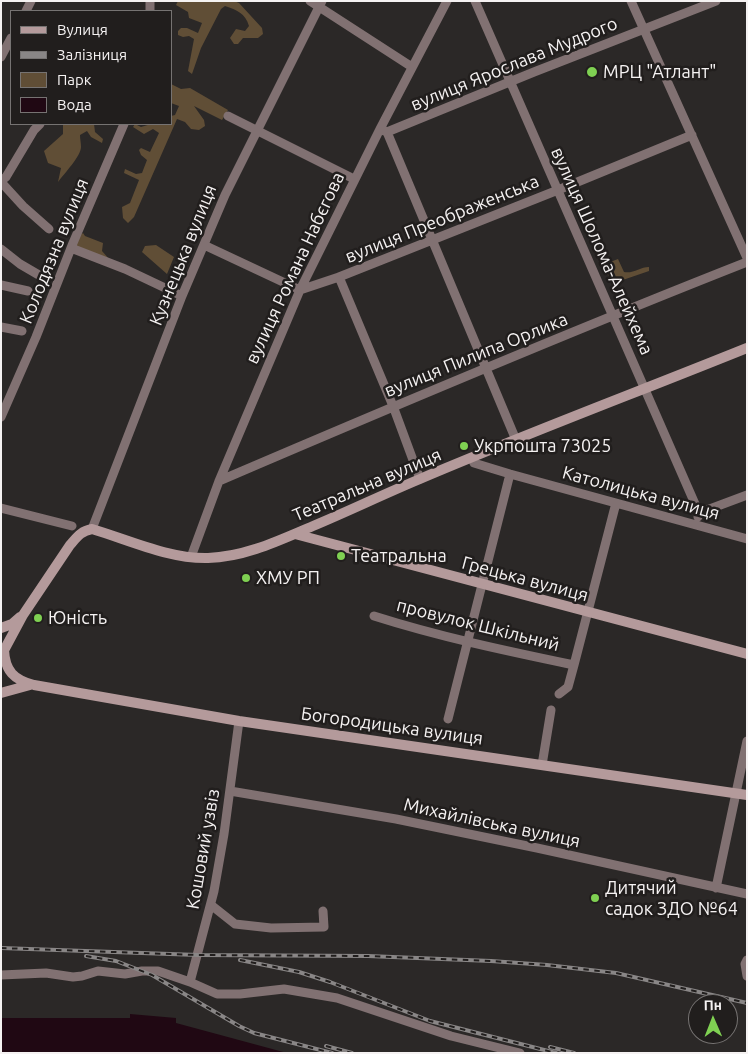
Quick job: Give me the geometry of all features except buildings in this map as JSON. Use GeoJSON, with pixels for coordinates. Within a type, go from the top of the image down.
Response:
{"type":"FeatureCollection","features":[{"type":"Feature","properties":{"kind":"street"},"geometry":{"type":"LineString","coordinates":[[310,1],[320,4],[412,67]]}},
{"type":"Feature","properties":{"kind":"street","name":"вулиця Романа Набєгова"},"geometry":{"type":"LineString","coordinates":[[191,557],[219,481],[300,290],[354,179],[383,131],[412,67],[447,1]]}},
{"type":"Feature","properties":{"kind":"street","name":"вулиця Шолома-Алейхема"},"geometry":{"type":"LineString","coordinates":[[475,1],[644,390],[700,513]]}},
{"type":"Feature","properties":{"kind":"street"},"geometry":{"type":"LineString","coordinates":[[631,1],[747,258]]}},
{"type":"Feature","properties":{"kind":"street","name":"вулиця Ярослава Мудрого"},"geometry":{"type":"LineString","coordinates":[[383,131],[716,1]]}},
{"type":"Feature","properties":{"kind":"street","name":"Кузнецька вулиця"},"geometry":{"type":"LineString","coordinates":[[92,528],[182,296],[225,195],[320,4]]}},
{"type":"Feature","properties":{"kind":"street"},"geometry":{"type":"LineString","coordinates":[[1,57],[10,40]]}},
{"type":"Feature","properties":{"kind":"street"},"geometry":{"type":"LineString","coordinates":[[228,116],[354,179]]}},
{"type":"Feature","properties":{"kind":"street"},"geometry":{"type":"LineString","coordinates":[[39,125],[34,130],[6,177],[1,181],[23,206],[49,229]]}},
{"type":"Feature","properties":{"kind":"street","name":"Колодязна вулиця"},"geometry":{"type":"LineString","coordinates":[[1,417],[124,125]]}},
{"type":"Feature","properties":{"kind":"street"},"geometry":{"type":"LineString","coordinates":[[383,131],[432,240],[516,440]]}},
{"type":"Feature","properties":{"kind":"street","name":"вулиця Преображенська"},"geometry":{"type":"LineString","coordinates":[[300,290],[339,277],[692,135]]}},
{"type":"Feature","properties":{"kind":"street"},"geometry":{"type":"LineString","coordinates":[[204,245],[300,290]]}},
{"type":"Feature","properties":{"kind":"street"},"geometry":{"type":"LineString","coordinates":[[71,248],[125,269],[182,296]]}},
{"type":"Feature","properties":{"kind":"street"},"geometry":{"type":"LineString","coordinates":[[1,249],[20,264],[44,278]]}},
{"type":"Feature","properties":{"kind":"street","name":"вулиця Пилипа Орлика"},"geometry":{"type":"LineString","coordinates":[[219,481],[393,406],[747,262]]}},
{"type":"Feature","properties":{"kind":"street"},"geometry":{"type":"LineString","coordinates":[[339,277],[393,406],[420,479]]}},
{"type":"Feature","properties":{"kind":"street"},"geometry":{"type":"LineString","coordinates":[[1,285],[28,291]]}},
{"type":"Feature","properties":{"kind":"street"},"geometry":{"type":"LineString","coordinates":[[1,327],[22,331]]}},
{"type":"Feature","properties":{"kind":"street","name":"Театральна вулиця"},"geometry":{"type":"LineString","coordinates":[[191,557],[208,558],[234,555],[295,534],[420,479],[747,348]]}},
{"type":"Feature","properties":{"kind":"street","name":"Католицька вулиця"},"geometry":{"type":"LineString","coordinates":[[472,458],[474,463],[510,474],[747,538]]}},
{"type":"Feature","properties":{"kind":"street"},"geometry":{"type":"LineString","coordinates":[[448,719],[510,474]]}},
{"type":"Feature","properties":{"kind":"street"},"geometry":{"type":"LineString","coordinates":[[696,524],[700,513],[747,495]]}},
{"type":"Feature","properties":{"kind":"street"},"geometry":{"type":"LineString","coordinates":[[559,694],[568,687],[616,503]]}},
{"type":"Feature","properties":{"kind":"street"},"geometry":{"type":"LineString","coordinates":[[1,508],[72,526]]}},
{"type":"Feature","properties":{"kind":"street"},"geometry":{"type":"LineString","coordinates":[[18,679],[8,668],[3,653],[23,615],[70,545],[83,532],[92,528],[165,552],[191,557]]}},
{"type":"Feature","properties":{"kind":"street","name":"Грецька вулиця"},"geometry":{"type":"LineString","coordinates":[[295,534],[747,654]]}},
{"type":"Feature","properties":{"kind":"street"},"geometry":{"type":"LineString","coordinates":[[1,628],[12,624],[23,615]]}},
{"type":"Feature","properties":{"kind":"street","name":"провулок Шкільний"},"geometry":{"type":"LineString","coordinates":[[374,616],[467,643],[574,665]]}},
{"type":"Feature","properties":{"kind":"street","name":"Богородицька вулиця"},"geometry":{"type":"LineString","coordinates":[[1,668],[18,679],[34,685],[239,720],[747,795]]}},
{"type":"Feature","properties":{"kind":"street","name":"Богородицька вулиця"},"geometry":{"type":"LineString","coordinates":[[2,692],[34,685]]}},
{"type":"Feature","properties":{"kind":"street"},"geometry":{"type":"LineString","coordinates":[[542,765],[551,710]]}},
{"type":"Feature","properties":{"kind":"street","name":"Кошовий узвіз"},"geometry":{"type":"LineString","coordinates":[[190,982],[211,905],[230,791],[239,720]]}},
{"type":"Feature","properties":{"kind":"street"},"geometry":{"type":"LineString","coordinates":[[716,888],[747,741]]}},
{"type":"Feature","properties":{"kind":"street","name":"Михайлівська вулиця"},"geometry":{"type":"LineString","coordinates":[[230,791],[396,819],[747,894]]}},
{"type":"Feature","properties":{"kind":"street"},"geometry":{"type":"LineString","coordinates":[[211,905],[235,924],[271,928],[324,926],[323,911]]}},
{"type":"Feature","properties":{"kind":"street"},"geometry":{"type":"LineString","coordinates":[[747,960],[745,964],[747,976]]}},
{"type":"Feature","properties":{"kind":"street"},"geometry":{"type":"LineString","coordinates":[[1,975],[36,973],[73,977],[108,971],[125,974],[158,971],[217,994],[240,994],[284,989],[337,998],[451,1036],[520,1053]]}},
{"type":"Feature","properties":{"kind":"green space"},"geometry":{"type":"Polygon","coordinates":[[[178,1],[234,1],[239,3],[262,28],[263,34],[258,38],[243,38],[238,44],[234,44],[230,38],[236,29],[245,31],[249,26],[240,13],[225,6],[221,9],[201,48],[192,74],[188,71],[194,39],[189,36],[183,37],[178,35],[178,31],[181,28],[187,28],[198,33],[202,23],[189,18],[188,12],[176,5],[178,1]]]}},
{"type":"Feature","properties":{"kind":"green space"},"geometry":{"type":"Polygon","coordinates":[[[172,84],[181,89],[190,88],[228,110],[222,120],[194,106],[204,120],[205,126],[199,130],[191,129],[185,122],[177,119],[134,217],[128,223],[123,218],[122,207],[130,203],[139,180],[124,173],[125,169],[136,174],[142,173],[147,160],[141,155],[139,150],[141,148],[150,152],[159,133],[153,129],[144,134],[133,127],[134,125],[141,127],[148,125],[172,125],[172,116],[175,115],[179,106],[172,103],[172,84]]]}},
{"type":"Feature","properties":{"kind":"green space"},"geometry":{"type":"Polygon","coordinates":[[[63,125],[94,125],[95,132],[103,139],[102,143],[91,137],[87,131],[80,135],[80,151],[72,165],[58,182],[61,168],[48,163],[44,151],[63,134],[63,125]]]}},
{"type":"Feature","properties":{"kind":"green space"},"geometry":{"type":"Polygon","coordinates":[[[83,233],[85,236],[103,243],[102,251],[109,259],[78,253],[77,242],[83,233]]]}},
{"type":"Feature","properties":{"kind":"green space"},"geometry":{"type":"Polygon","coordinates":[[[156,245],[174,257],[167,274],[142,252],[145,246],[156,245]]]}},
{"type":"Feature","properties":{"kind":"green space"},"geometry":{"type":"Polygon","coordinates":[[[618,259],[624,272],[649,267],[649,271],[617,282],[607,273],[605,264],[618,259]]]}},
{"type":"Feature","properties":{"kind":"water"},"geometry":{"type":"Polygon","coordinates":[[[130,1014],[176,1018],[176,1023],[287,1053],[1,1053],[1,1018],[130,1018],[130,1014]]]}},
{"type":"Feature","properties":{"kind":"railway"},"geometry":{"type":"LineString","coordinates":[[1,948],[198,955],[368,956],[547,965],[616,973],[747,1003]]}},
{"type":"Feature","properties":{"kind":"railway"},"geometry":{"type":"LineString","coordinates":[[86,956],[116,961],[152,975],[254,1033],[332,1053]]}},
{"type":"Feature","properties":{"kind":"railway"},"geometry":{"type":"LineString","coordinates":[[240,960],[299,972],[430,1021],[556,1053]]}},
{"type":"Feature","properties":{"kind":"railway"},"geometry":{"type":"LineString","coordinates":[[326,1046],[352,1053]]}},
{"type":"Feature","properties":{"kind":"railway"},"geometry":{"type":"LineString","coordinates":[[550,1047],[574,1053]]}},
{"type":"Feature","properties":{"kind":"place","name":"МРЦ \"Атлант\""},"geometry":{"type":"Point","coordinates":[592,72]}},
{"type":"Feature","properties":{"kind":"place","name":"Укрпошта 73025"},"geometry":{"type":"Point","coordinates":[464,446]}},
{"type":"Feature","properties":{"kind":"place","name":"Театральна"},"geometry":{"type":"Point","coordinates":[341,556]}},
{"type":"Feature","properties":{"kind":"place","name":"ХМУ РП"},"geometry":{"type":"Point","coordinates":[246,578]}},
{"type":"Feature","properties":{"kind":"place","name":"Юність"},"geometry":{"type":"Point","coordinates":[38,618]}},
{"type":"Feature","properties":{"kind":"place","name":"Дитячий садок ЗДО №64"},"geometry":{"type":"Point","coordinates":[595,898]}}]}
